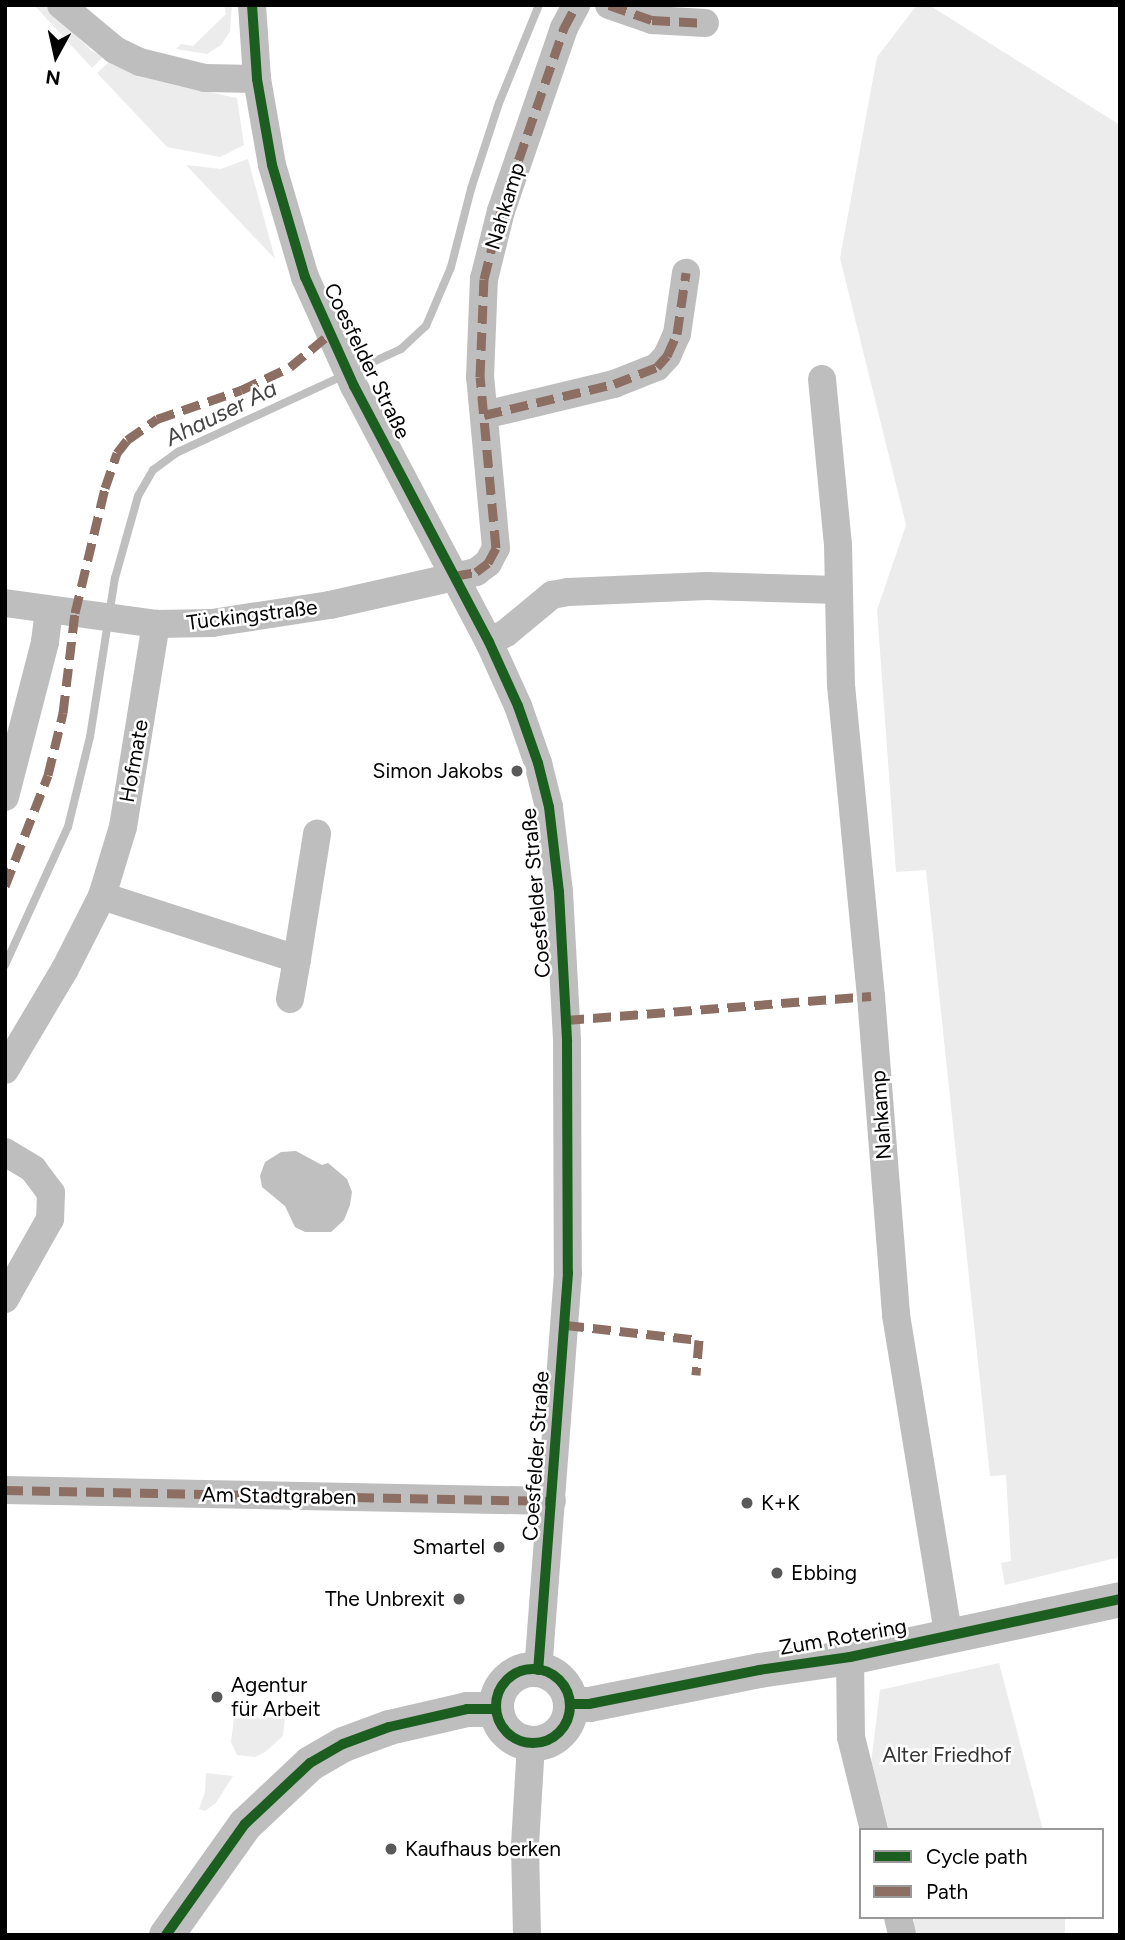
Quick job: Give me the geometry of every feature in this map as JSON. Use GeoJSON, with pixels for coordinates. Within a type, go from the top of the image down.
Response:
{"type":"FeatureCollection","features":[{"type":"Feature","properties":{"kind":"street"},"geometry":{"type":"LineString","coordinates":[[61,5],[115,50],[139,62],[205,78],[257,79]]}},
{"type":"Feature","properties":{"kind":"street","name":"Coesfelder Straße"},"geometry":{"type":"LineString","coordinates":[[252,5],[257,79],[278,192],[295,249],[354,386],[489,642],[518,706],[538,763],[549,807],[559,892],[567,1041],[568,1259],[538,1670]]}},
{"type":"Feature","properties":{"kind":"street","name":"Nahkamp"},"geometry":{"type":"LineString","coordinates":[[454,576],[476,572],[488,563],[496,548],[484,415],[481,314],[490,248],[564,28],[576,5]]}},
{"type":"Feature","properties":{"kind":"street"},"geometry":{"type":"LineString","coordinates":[[609,5],[652,20],[705,23]]}},
{"type":"Feature","properties":{"kind":"street"},"geometry":{"type":"LineString","coordinates":[[484,415],[614,384],[657,367],[667,356],[677,334],[686,273]]}},
{"type":"Feature","properties":{"kind":"street","name":"Nahkamp"},"geometry":{"type":"LineString","coordinates":[[822,379],[838,544],[841,685],[872,996],[896,1315],[949,1637]]}},
{"type":"Feature","properties":{"kind":"street","name":"Tückingstraße"},"geometry":{"type":"LineString","coordinates":[[5,603],[144,623],[212,623],[278,615],[454,576]]}},
{"type":"Feature","properties":{"kind":"street"},"geometry":{"type":"LineString","coordinates":[[489,642],[506,633],[552,595],[568,592],[708,586],[838,590]]}},
{"type":"Feature","properties":{"kind":"street"},"geometry":{"type":"LineString","coordinates":[[5,797],[45,642],[49,610]]}},
{"type":"Feature","properties":{"kind":"street","name":"Hofmate"},"geometry":{"type":"LineString","coordinates":[[5,1070],[65,969],[102,896],[123,827],[144,623]]}},
{"type":"Feature","properties":{"kind":"street"},"geometry":{"type":"LineString","coordinates":[[290,999],[317,834]]}},
{"type":"Feature","properties":{"kind":"street"},"geometry":{"type":"LineString","coordinates":[[102,896],[297,958]]}},
{"type":"Feature","properties":{"kind":"street"},"geometry":{"type":"LineString","coordinates":[[5,1152],[33,1169],[51,1192],[50,1219],[5,1299]]}},
{"type":"Feature","properties":{"kind":"street","name":"Am Stadtgraben"},"geometry":{"type":"LineString","coordinates":[[5,1490],[552,1501]]}},
{"type":"Feature","properties":{"kind":"street","name":"Zum Rotering"},"geometry":{"type":"LineString","coordinates":[[571,1704],[589,1704],[759,1670],[850,1657],[1120,1599]]}},
{"type":"Feature","properties":{"kind":"street"},"geometry":{"type":"LineString","coordinates":[[850,1657],[851,1737],[874,1828]]}},
{"type":"Feature","properties":{"kind":"street"},"geometry":{"type":"LineString","coordinates":[[538,1670],[558,1679],[567,1689],[571,1704],[564,1728],[554,1738],[531,1743],[514,1739],[504,1730],[496,1709],[500,1690],[508,1679],[519,1672],[538,1670]]}},
{"type":"Feature","properties":{"kind":"street"},"geometry":{"type":"LineString","coordinates":[[166,1935],[245,1824],[310,1763],[343,1744],[389,1727],[467,1709],[496,1709]]}},
{"type":"Feature","properties":{"kind":"street"},"geometry":{"type":"LineString","coordinates":[[527,1935],[525,1845],[531,1743]]}},
{"type":"Feature","properties":{"kind":"green space"},"geometry":{"type":"Polygon","coordinates":[[[34,5],[44,5],[92,51],[103,57],[92,68],[34,5]]]}},
{"type":"Feature","properties":{"kind":"green space"},"geometry":{"type":"Polygon","coordinates":[[[224,5],[232,5],[230,32],[221,45],[207,54],[176,49],[181,44],[193,46],[226,14],[224,5]]]}},
{"type":"Feature","properties":{"kind":"green space"},"geometry":{"type":"Polygon","coordinates":[[[917,5],[929,5],[1120,125],[1120,1557],[1005,1585],[1001,1563],[1011,1561],[1006,1475],[990,1476],[926,870],[896,872],[877,610],[906,525],[840,258],[877,57],[917,5]]]}},
{"type":"Feature","properties":{"kind":"green space"},"geometry":{"type":"Polygon","coordinates":[[[110,61],[172,84],[237,98],[244,145],[220,157],[167,147],[97,73],[110,61]]]}},
{"type":"Feature","properties":{"kind":"green space"},"geometry":{"type":"Polygon","coordinates":[[[248,159],[275,259],[186,165],[221,169],[248,159]]]}},
{"type":"Feature","properties":{"kind":"green space","name":"Alter Friedhof"},"geometry":{"type":"Polygon","coordinates":[[[999,1663],[1042,1828],[888,1828],[871,1763],[880,1690],[999,1663]]]}},
{"type":"Feature","properties":{"kind":"green space"},"geometry":{"type":"Polygon","coordinates":[[[285,1717],[283,1736],[265,1752],[255,1757],[237,1755],[231,1742],[234,1718],[285,1717]]]}},
{"type":"Feature","properties":{"kind":"green space"},"geometry":{"type":"Polygon","coordinates":[[[206,1773],[233,1776],[216,1803],[205,1811],[199,1809],[205,1792],[206,1773]]]}},
{"type":"Feature","properties":{"kind":"green space"},"geometry":{"type":"Polygon","coordinates":[[[914,1919],[1065,1919],[1065,1935],[914,1935],[914,1919]]]}},
{"type":"Feature","properties":{"kind":"shaded area"},"geometry":{"type":"Polygon","coordinates":[[[296,1151],[322,1165],[328,1163],[347,1179],[352,1192],[350,1205],[344,1220],[331,1232],[305,1232],[295,1227],[285,1206],[262,1187],[260,1176],[265,1162],[281,1152],[296,1151]]]}},
{"type":"Feature","properties":{"kind":"waterway","name":"Ahauser Aa"},"geometry":{"type":"LineString","coordinates":[[5,965],[68,827],[90,737],[115,578],[138,496],[153,470],[178,452],[401,349],[426,326],[451,267],[471,189],[499,103],[539,5]]}},
{"type":"Feature","properties":{"kind":"marked path"},"geometry":{"type":"LineString","coordinates":[[454,576],[476,572],[488,563],[496,548],[480,377],[484,279],[501,211],[564,28],[576,5]]}},
{"type":"Feature","properties":{"kind":"marked path"},"geometry":{"type":"LineString","coordinates":[[609,5],[652,20],[705,23]]}},
{"type":"Feature","properties":{"kind":"marked path"},"geometry":{"type":"LineString","coordinates":[[484,415],[614,384],[657,367],[667,356],[677,334],[686,273]]}},
{"type":"Feature","properties":{"kind":"marked path"},"geometry":{"type":"LineString","coordinates":[[5,886],[48,775],[63,713],[75,613],[105,488],[117,453],[127,440],[157,419],[241,390],[290,367],[331,333]]}},
{"type":"Feature","properties":{"kind":"marked path"},"geometry":{"type":"LineString","coordinates":[[566,1020],[871,996]]}},
{"type":"Feature","properties":{"kind":"marked path"},"geometry":{"type":"LineString","coordinates":[[566,1325],[699,1340],[696,1375]]}},
{"type":"Feature","properties":{"kind":"marked path"},"geometry":{"type":"LineString","coordinates":[[5,1490],[552,1501]]}},
{"type":"Feature","properties":{"kind":"cycle path"},"geometry":{"type":"LineString","coordinates":[[252,5],[257,79],[272,165],[305,277],[354,386],[489,642],[518,706],[538,763],[549,807],[559,892],[567,1042],[568,1273],[538,1670]]}},
{"type":"Feature","properties":{"kind":"cycle path"},"geometry":{"type":"LineString","coordinates":[[571,1704],[589,1704],[759,1670],[850,1657],[1120,1599]]}},
{"type":"Feature","properties":{"kind":"cycle path"},"geometry":{"type":"LineString","coordinates":[[533,1669],[554,1675],[564,1685],[570,1706],[564,1727],[554,1737],[533,1743],[512,1737],[502,1727],[496,1706],[502,1685],[512,1675],[533,1669]]}},
{"type":"Feature","properties":{"kind":"cycle path"},"geometry":{"type":"LineString","coordinates":[[166,1935],[245,1824],[310,1763],[343,1744],[389,1727],[467,1709],[496,1709]]}},
{"type":"Feature","properties":{"kind":"place","name":"Simon Jakobs"},"geometry":{"type":"Point","coordinates":[517,771]}},
{"type":"Feature","properties":{"kind":"place","name":"K+K"},"geometry":{"type":"Point","coordinates":[747,1503]}},
{"type":"Feature","properties":{"kind":"place","name":"Smartel"},"geometry":{"type":"Point","coordinates":[499,1547]}},
{"type":"Feature","properties":{"kind":"place","name":"Ebbing"},"geometry":{"type":"Point","coordinates":[777,1573]}},
{"type":"Feature","properties":{"kind":"place","name":"The Unbrexit"},"geometry":{"type":"Point","coordinates":[459,1599]}},
{"type":"Feature","properties":{"kind":"place","name":"Agentur für Arbeit"},"geometry":{"type":"Point","coordinates":[217,1697]}},
{"type":"Feature","properties":{"kind":"place","name":"Kaufhaus berken"},"geometry":{"type":"Point","coordinates":[391,1849]}}]}
